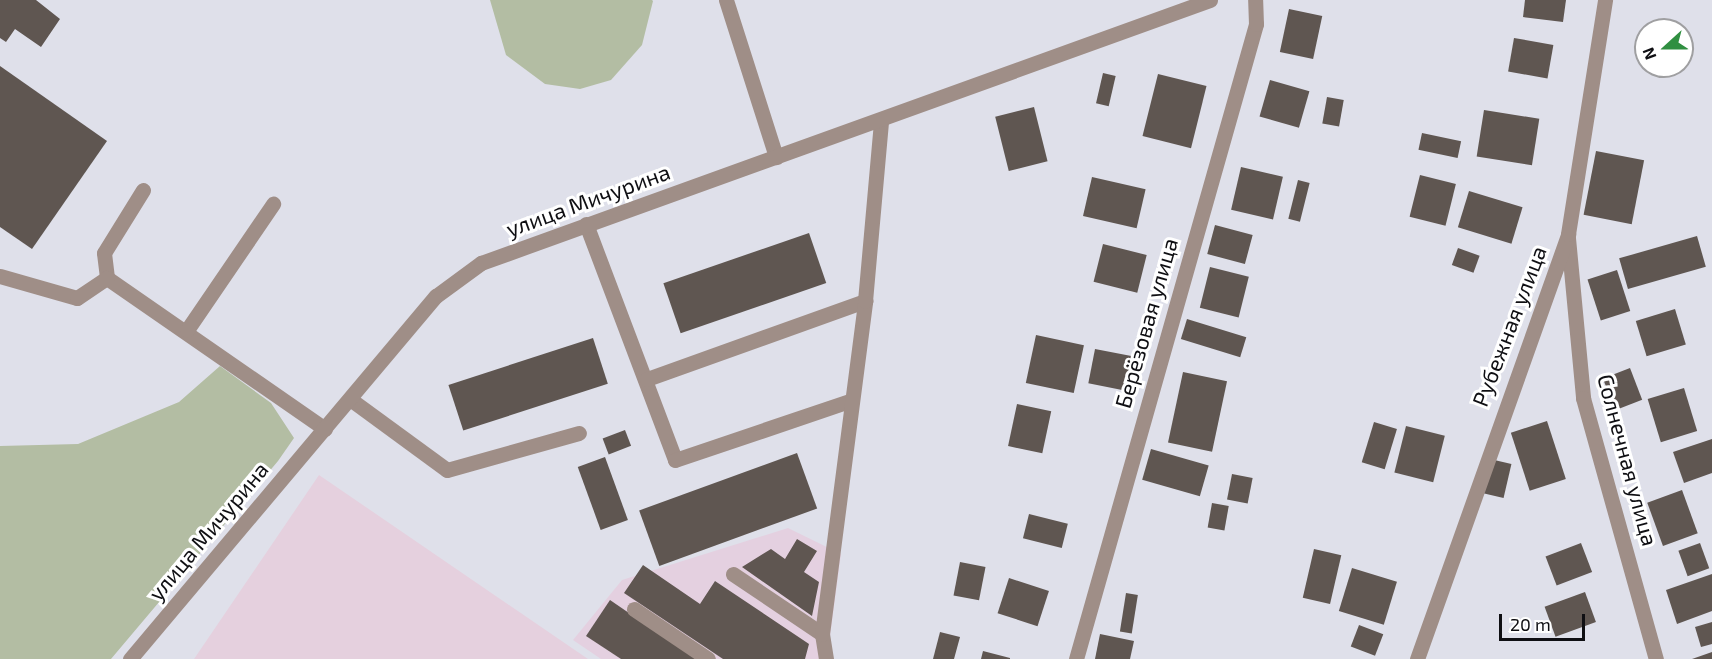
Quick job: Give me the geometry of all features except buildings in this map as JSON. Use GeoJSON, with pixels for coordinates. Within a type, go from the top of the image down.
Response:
{"type":"FeatureCollection","features":[{"type":"Feature","properties":{"kind":"street"},"geometry":{"type":"LineString","coordinates":[[726,0],[776,157]]}},
{"type":"Feature","properties":{"kind":"street","name":"улица Мичурина"},"geometry":{"type":"LineString","coordinates":[[130,659],[436,296],[481,263],[776,157],[881,122],[1210,0]]}},
{"type":"Feature","properties":{"kind":"street","name":"Берёзовая улица"},"geometry":{"type":"LineString","coordinates":[[1076,659],[1257,24],[1255,0]]}},
{"type":"Feature","properties":{"kind":"street","name":"Рубежная улица"},"geometry":{"type":"LineString","coordinates":[[1417,659],[1568,234],[1605,0]]}},
{"type":"Feature","properties":{"kind":"street"},"geometry":{"type":"LineString","coordinates":[[826,659],[822,634],[849,401],[865,301],[881,122]]}},
{"type":"Feature","properties":{"kind":"street"},"geometry":{"type":"LineString","coordinates":[[107,278],[104,253],[142,190]]}},
{"type":"Feature","properties":{"kind":"street"},"geometry":{"type":"LineString","coordinates":[[187,330],[273,204]]}},
{"type":"Feature","properties":{"kind":"street"},"geometry":{"type":"LineString","coordinates":[[586,224],[647,379],[675,460],[849,401]]}},
{"type":"Feature","properties":{"kind":"street","name":"Солнечная улица"},"geometry":{"type":"LineString","coordinates":[[1568,234],[1583,398],[1656,659]]}},
{"type":"Feature","properties":{"kind":"street"},"geometry":{"type":"LineString","coordinates":[[0,276],[77,298],[107,278]]}},
{"type":"Feature","properties":{"kind":"street"},"geometry":{"type":"LineString","coordinates":[[107,278],[187,330],[325,429]]}},
{"type":"Feature","properties":{"kind":"street"},"geometry":{"type":"LineString","coordinates":[[647,379],[865,301]]}},
{"type":"Feature","properties":{"kind":"street"},"geometry":{"type":"LineString","coordinates":[[350,399],[447,470],[579,433]]}},
{"type":"Feature","properties":{"kind":"street"},"geometry":{"type":"LineString","coordinates":[[733,574],[822,634]]}},
{"type":"Feature","properties":{"kind":"street"},"geometry":{"type":"LineString","coordinates":[[634,609],[708,659]]}},
{"type":"Feature","properties":{"kind":"shaded area"},"geometry":{"type":"Polygon","coordinates":[[[319,475],[588,659],[194,659],[319,475]]]}},
{"type":"Feature","properties":{"kind":"shaded area"},"geometry":{"type":"Polygon","coordinates":[[[788,528],[841,554],[827,659],[601,659],[573,640],[622,580],[788,528]]]}},
{"type":"Feature","properties":{"kind":"green space"},"geometry":{"type":"Polygon","coordinates":[[[490,0],[653,1],[642,45],[611,80],[580,89],[545,84],[506,55],[490,0]]]}},
{"type":"Feature","properties":{"kind":"green space"},"geometry":{"type":"Polygon","coordinates":[[[220,366],[271,403],[294,438],[278,461],[111,659],[0,659],[0,446],[78,444],[179,402],[220,366]]]}}]}
